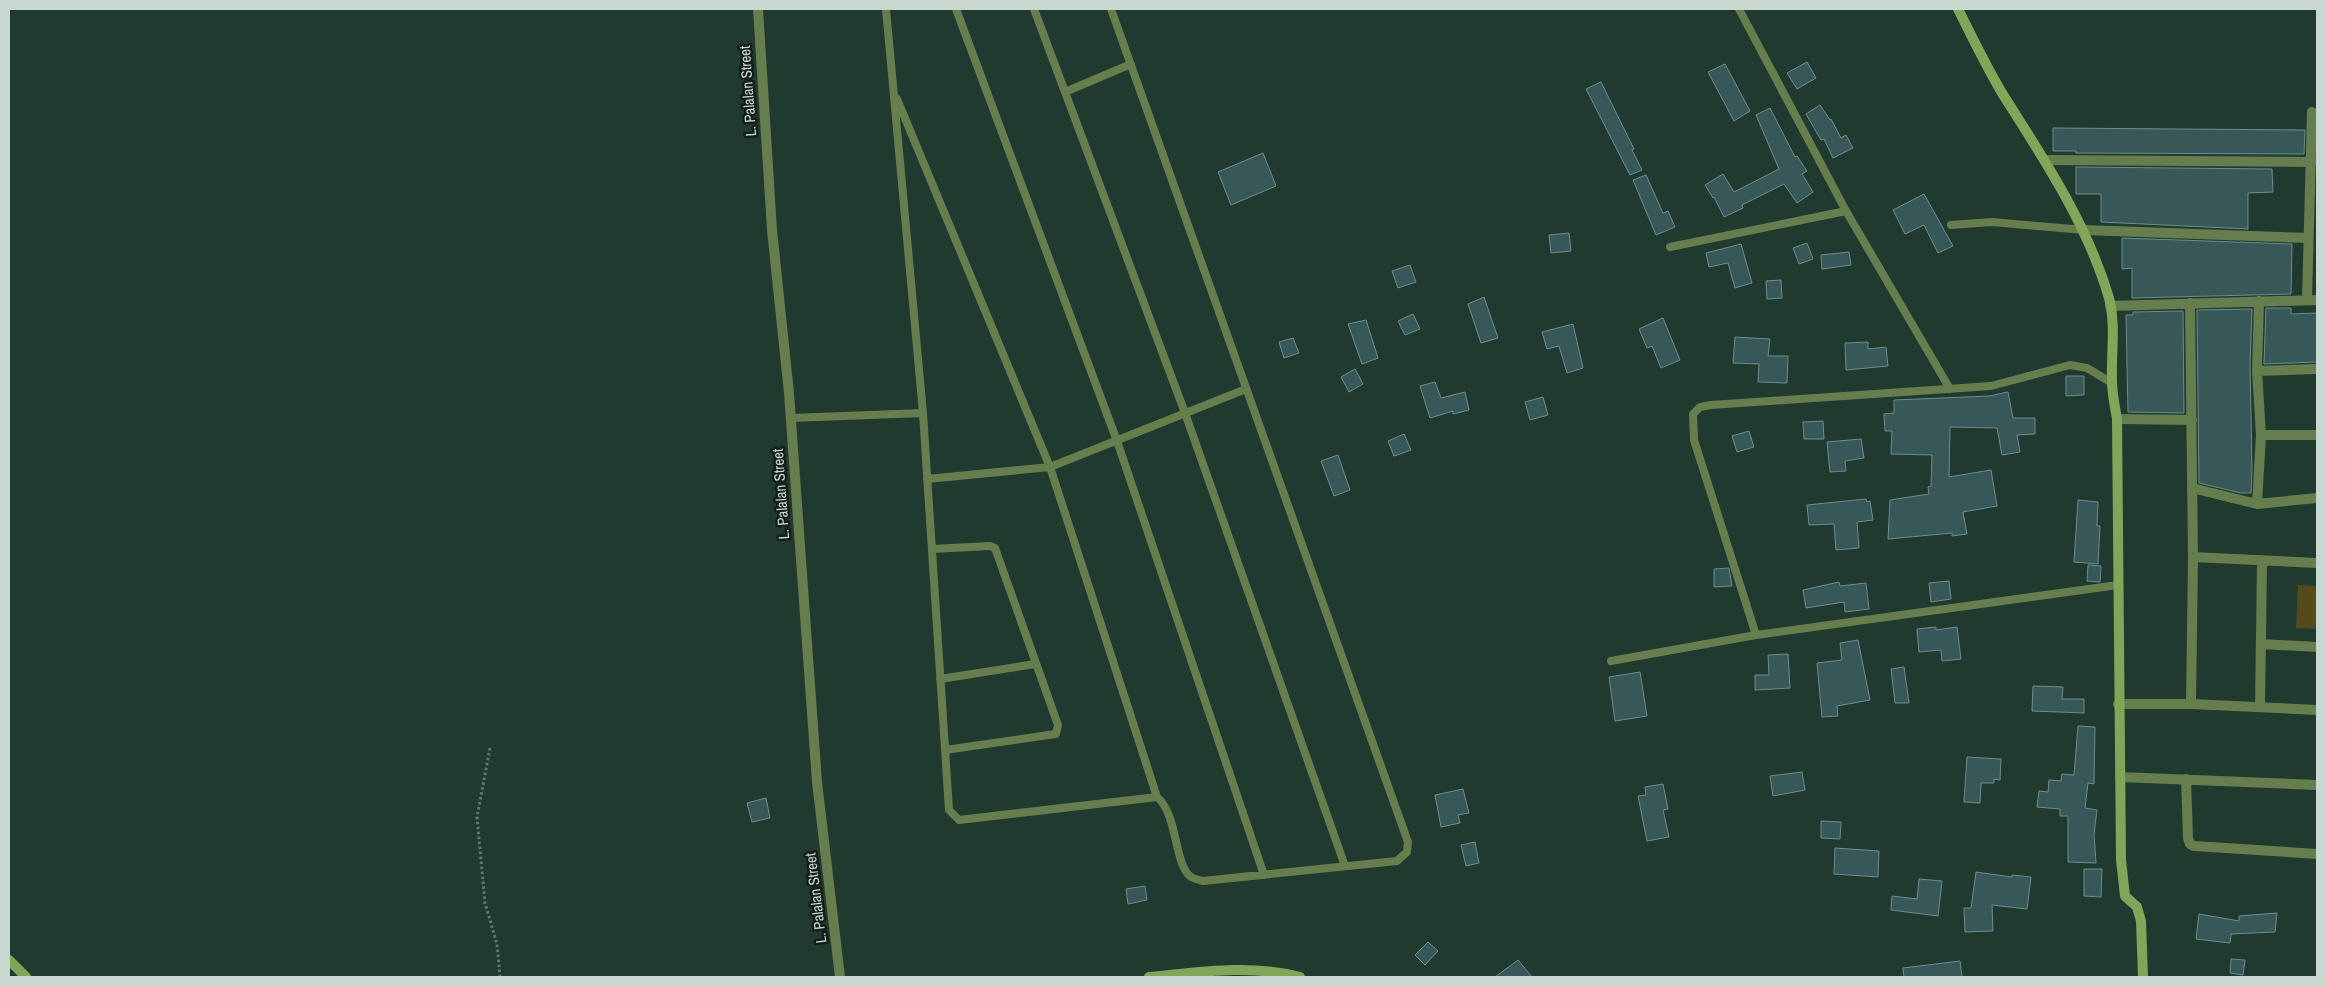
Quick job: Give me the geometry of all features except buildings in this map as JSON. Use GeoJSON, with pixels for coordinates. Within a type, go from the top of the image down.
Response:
{"type":"FeatureCollection","features":[{"type":"Feature","properties":{"kind":"street","name":"L. Palalan Street"},"geometry":{"type":"LineString","coordinates":[[758,9],[772,230],[791,418],[817,782],[840,977]]}},
{"type":"Feature","properties":{"kind":"street"},"geometry":{"type":"LineString","coordinates":[[1958,9],[2001,91],[2045,160],[2084,230],[2095,256],[2110,306],[2112,383],[2117,419],[2119,811],[2125,896],[2137,907],[2141,920],[2143,977]]}},
{"type":"Feature","properties":{"kind":"street"},"geometry":{"type":"LineString","coordinates":[[2110,306],[2312,300],[2308,238],[2312,162],[2312,112]]}},
{"type":"Feature","properties":{"kind":"street"},"geometry":{"type":"LineString","coordinates":[[2045,160],[2312,162]]}},
{"type":"Feature","properties":{"kind":"street"},"geometry":{"type":"LineString","coordinates":[[2084,230],[2308,238]]}},
{"type":"Feature","properties":{"kind":"street"},"geometry":{"type":"LineString","coordinates":[[2257,504],[2260,435],[2257,371],[2259,301]]}},
{"type":"Feature","properties":{"kind":"street"},"geometry":{"type":"LineString","coordinates":[[2190,303],[2193,557],[2191,704]]}},
{"type":"Feature","properties":{"kind":"street"},"geometry":{"type":"LineString","coordinates":[[2257,371],[2317,369]]}},
{"type":"Feature","properties":{"kind":"street"},"geometry":{"type":"LineString","coordinates":[[2117,419],[2192,420]]}},
{"type":"Feature","properties":{"kind":"street"},"geometry":{"type":"LineString","coordinates":[[2260,435],[2317,435]]}},
{"type":"Feature","properties":{"kind":"street"},"geometry":{"type":"LineString","coordinates":[[2192,488],[2257,504],[2317,498]]}},
{"type":"Feature","properties":{"kind":"street"},"geometry":{"type":"LineString","coordinates":[[2193,557],[2262,562],[2317,563]]}},
{"type":"Feature","properties":{"kind":"street"},"geometry":{"type":"LineString","coordinates":[[2260,706],[2262,562]]}},
{"type":"Feature","properties":{"kind":"street"},"geometry":{"type":"LineString","coordinates":[[2261,644],[2317,647]]}},
{"type":"Feature","properties":{"kind":"street"},"geometry":{"type":"LineString","coordinates":[[2118,704],[2260,706],[2317,710]]}},
{"type":"Feature","properties":{"kind":"street"},"geometry":{"type":"LineString","coordinates":[[2120,777],[2317,785]]}},
{"type":"Feature","properties":{"kind":"street"},"geometry":{"type":"LineString","coordinates":[[2186,779],[2188,838],[2190,844],[2194,846],[2317,854]]}},
{"type":"Feature","properties":{"kind":"street"},"geometry":{"type":"LineString","coordinates":[[9,960],[26,977]]}},
{"type":"Feature","properties":{"kind":"street"},"geometry":{"type":"LineString","coordinates":[[1149,977],[1230,968],[1278,971],[1300,977]]}},
{"type":"Feature","properties":{"kind":"lane"},"geometry":{"type":"LineString","coordinates":[[886,9],[923,412],[949,810],[959,820],[1157,797]]}},
{"type":"Feature","properties":{"kind":"lane"},"geometry":{"type":"LineString","coordinates":[[956,9],[1117,441],[1264,875]]}},
{"type":"Feature","properties":{"kind":"lane"},"geometry":{"type":"LineString","coordinates":[[1034,9],[1185,413],[1345,866]]}},
{"type":"Feature","properties":{"kind":"lane"},"geometry":{"type":"LineString","coordinates":[[893,90],[1050,467],[1157,797],[1167,809],[1184,865],[1190,876],[1203,881],[1397,861],[1407,852],[1408,842],[1112,9]]}},
{"type":"Feature","properties":{"kind":"lane"},"geometry":{"type":"LineString","coordinates":[[1739,9],[1846,211],[1950,389]]}},
{"type":"Feature","properties":{"kind":"lane"},"geometry":{"type":"LineString","coordinates":[[1065,92],[1131,64]]}},
{"type":"Feature","properties":{"kind":"lane"},"geometry":{"type":"LineString","coordinates":[[1670,247],[1846,211]]}},
{"type":"Feature","properties":{"kind":"lane"},"geometry":{"type":"LineString","coordinates":[[1951,225],[1992,222],[2084,230]]}},
{"type":"Feature","properties":{"kind":"lane"},"geometry":{"type":"LineString","coordinates":[[1756,635],[1694,440],[1693,414],[1700,407],[1991,386],[2070,365],[2087,368],[2112,383]]}},
{"type":"Feature","properties":{"kind":"lane"},"geometry":{"type":"LineString","coordinates":[[927,479],[1050,467],[1246,389]]}},
{"type":"Feature","properties":{"kind":"lane"},"geometry":{"type":"LineString","coordinates":[[791,418],[923,412]]}},
{"type":"Feature","properties":{"kind":"lane"},"geometry":{"type":"LineString","coordinates":[[932,549],[990,546],[995,548],[1035,664],[1057,718],[1056,734],[945,750]]}},
{"type":"Feature","properties":{"kind":"lane"},"geometry":{"type":"LineString","coordinates":[[1611,661],[1756,635],[2118,585]]}},
{"type":"Feature","properties":{"kind":"lane"},"geometry":{"type":"LineString","coordinates":[[940,679],[1035,664]]}},
{"type":"Feature","properties":{"kind":"path"},"geometry":{"type":"LineString","coordinates":[[490,748],[477,817],[485,903],[497,944],[500,977]]}},
{"type":"Feature","properties":{"kind":"shaded area"},"geometry":{"type":"Polygon","coordinates":[[[2298,585],[2317,586],[2317,629],[2296,628],[2298,585]]]}}]}
